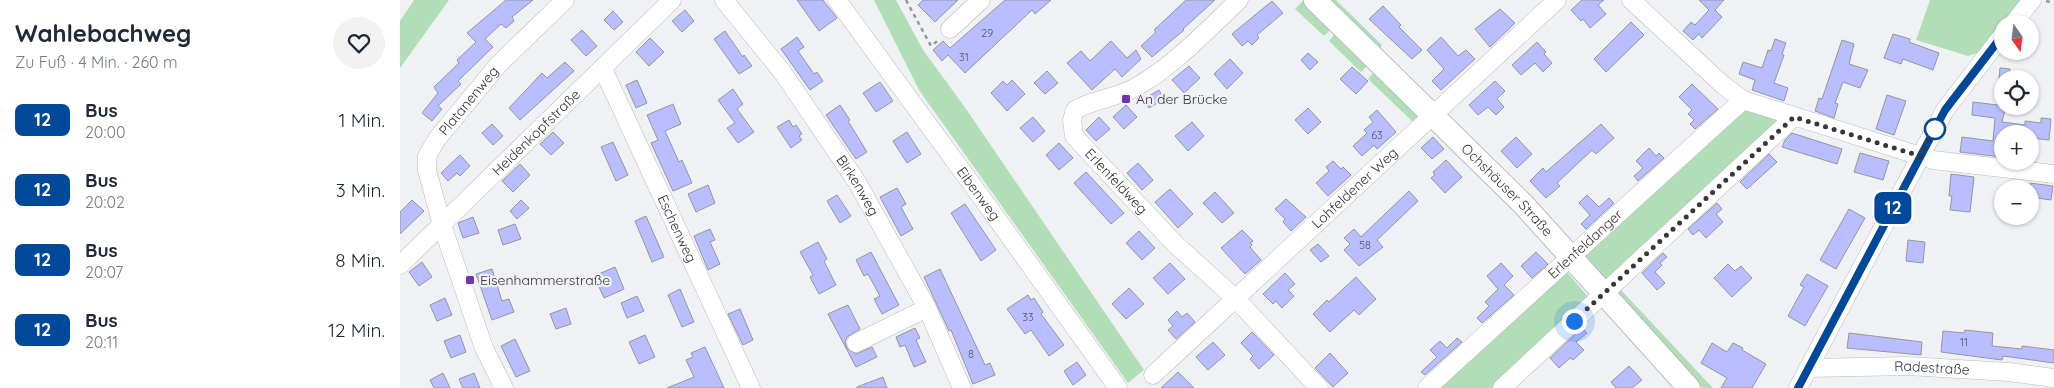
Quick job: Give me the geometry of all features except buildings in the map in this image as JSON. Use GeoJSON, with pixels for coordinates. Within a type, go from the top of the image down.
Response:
{"type":"FeatureCollection","features":[{"type":"Feature","properties":{"kind":"main road","name":"Ochshäuser Straße"},"geometry":{"type":"LineString","coordinates":[[1315,0],[1523,204],[1689,388]]}},
{"type":"Feature","properties":{"kind":"street","name":"Platanenweg"},"geometry":{"type":"LineString","coordinates":[[442,225],[427,170],[427,156],[437,139],[498,65],[565,0]]}},
{"type":"Feature","properties":{"kind":"street","name":"Heidenkopfstraße"},"geometry":{"type":"LineString","coordinates":[[400,265],[672,0]]}},
{"type":"Feature","properties":{"kind":"street","name":"Birkenweg"},"geometry":{"type":"LineString","coordinates":[[724,0],[783,73],[857,182],[927,308],[962,388]]}},
{"type":"Feature","properties":{"kind":"street","name":"Eibenweg"},"geometry":{"type":"LineString","coordinates":[[837,0],[1118,388]]}},
{"type":"Feature","properties":{"kind":"street"},"geometry":{"type":"LineString","coordinates":[[950,29],[981,0]]}},
{"type":"Feature","properties":{"kind":"street","name":"Erlenfeldweg"},"geometry":{"type":"LineString","coordinates":[[1239,0],[1165,69],[1135,88],[1075,110],[1072,120],[1074,136],[1174,244],[1236,299],[1319,388]]}},
{"type":"Feature","properties":{"kind":"street","name":"Lohfeldener Weg"},"geometry":{"type":"LineString","coordinates":[[1153,375],[1557,0]]}},
{"type":"Feature","properties":{"kind":"street"},"geometry":{"type":"LineString","coordinates":[[1631,0],[1723,85],[1743,100],[1933,160],[2054,174]]}},
{"type":"Feature","properties":{"kind":"street"},"geometry":{"type":"LineString","coordinates":[[2020,15],[2032,0]]}},
{"type":"Feature","properties":{"kind":"street"},"geometry":{"type":"LineString","coordinates":[[1798,388],[1945,110],[1994,46]]}},
{"type":"Feature","properties":{"kind":"street","name":"Eschenweg"},"geometry":{"type":"LineString","coordinates":[[603,69],[751,388]]}},
{"type":"Feature","properties":{"kind":"street","name":"Erlenfeldanger"},"geometry":{"type":"LineString","coordinates":[[1427,388],[1743,100]]}},
{"type":"Feature","properties":{"kind":"street"},"geometry":{"type":"LineString","coordinates":[[1502,388],[1794,117]]}},
{"type":"Feature","properties":{"kind":"street"},"geometry":{"type":"LineString","coordinates":[[442,225],[484,348],[504,388]]}},
{"type":"Feature","properties":{"kind":"street"},"geometry":{"type":"LineString","coordinates":[[856,343],[927,308]]}},
{"type":"Feature","properties":{"kind":"street","name":"Radestraße"},"geometry":{"type":"LineString","coordinates":[[1808,368],[1908,366],[2009,372],[2054,378]]}},
{"type":"Feature","properties":{"kind":"path"},"geometry":{"type":"LineString","coordinates":[[906,0],[932,46],[950,29]]}},
{"type":"Feature","properties":{"kind":"green space"},"geometry":{"type":"Polygon","coordinates":[[[414,0],[449,0],[400,68],[400,21],[414,0]]]}},
{"type":"Feature","properties":{"kind":"green space"},"geometry":{"type":"Polygon","coordinates":[[[874,0],[896,0],[923,50],[964,106],[1144,370],[1128,383],[919,90],[874,0]]]}},
{"type":"Feature","properties":{"kind":"green space"},"geometry":{"type":"Polygon","coordinates":[[[1328,0],[1336,0],[1382,45],[1380,49],[1328,0]]]}},
{"type":"Feature","properties":{"kind":"green space"},"geometry":{"type":"Polygon","coordinates":[[[1930,0],[2022,0],[2010,15],[1994,15],[1994,35],[1980,52],[1968,56],[1916,40],[1930,0]]]}},
{"type":"Feature","properties":{"kind":"green space"},"geometry":{"type":"Polygon","coordinates":[[[1303,1],[1329,27],[1330,30],[1324,36],[1295,9],[1303,1]]]}},
{"type":"Feature","properties":{"kind":"green space"},"geometry":{"type":"Polygon","coordinates":[[[1334,35],[1337,35],[1368,65],[1361,72],[1329,41],[1334,35]]]}},
{"type":"Feature","properties":{"kind":"green space"},"geometry":{"type":"Polygon","coordinates":[[[1375,71],[1418,115],[1413,122],[1368,79],[1375,71]]]}},
{"type":"Feature","properties":{"kind":"green space"},"geometry":{"type":"Polygon","coordinates":[[[1741,108],[1781,118],[1607,283],[1580,254],[1741,108]]]}},
{"type":"Feature","properties":{"kind":"green space"},"geometry":{"type":"Polygon","coordinates":[[[1566,271],[1590,299],[1494,388],[1437,388],[1566,271]]]}},
{"type":"Feature","properties":{"kind":"green space"},"geometry":{"type":"Polygon","coordinates":[[[1620,289],[1713,388],[1703,388],[1616,294],[1620,289]]]}},
{"type":"Feature","properties":{"kind":"bus line","name":"12"},"geometry":{"type":"LineString","coordinates":[[1798,388],[1945,110],[1994,46]]}},
{"type":"Feature","properties":{"kind":"place","name":"An der Brücke"},"geometry":{"type":"Point","coordinates":[1126,99]}},
{"type":"Feature","properties":{"kind":"place","name":"Eisenhammerstraße"},"geometry":{"type":"Point","coordinates":[470,280]}},
{"type":"Feature","properties":{"kind":"route"},"geometry":{"type":"LineString","coordinates":[[1574,321],[1794,117],[1920,156],[1937,125],[1935,129]]}}]}
